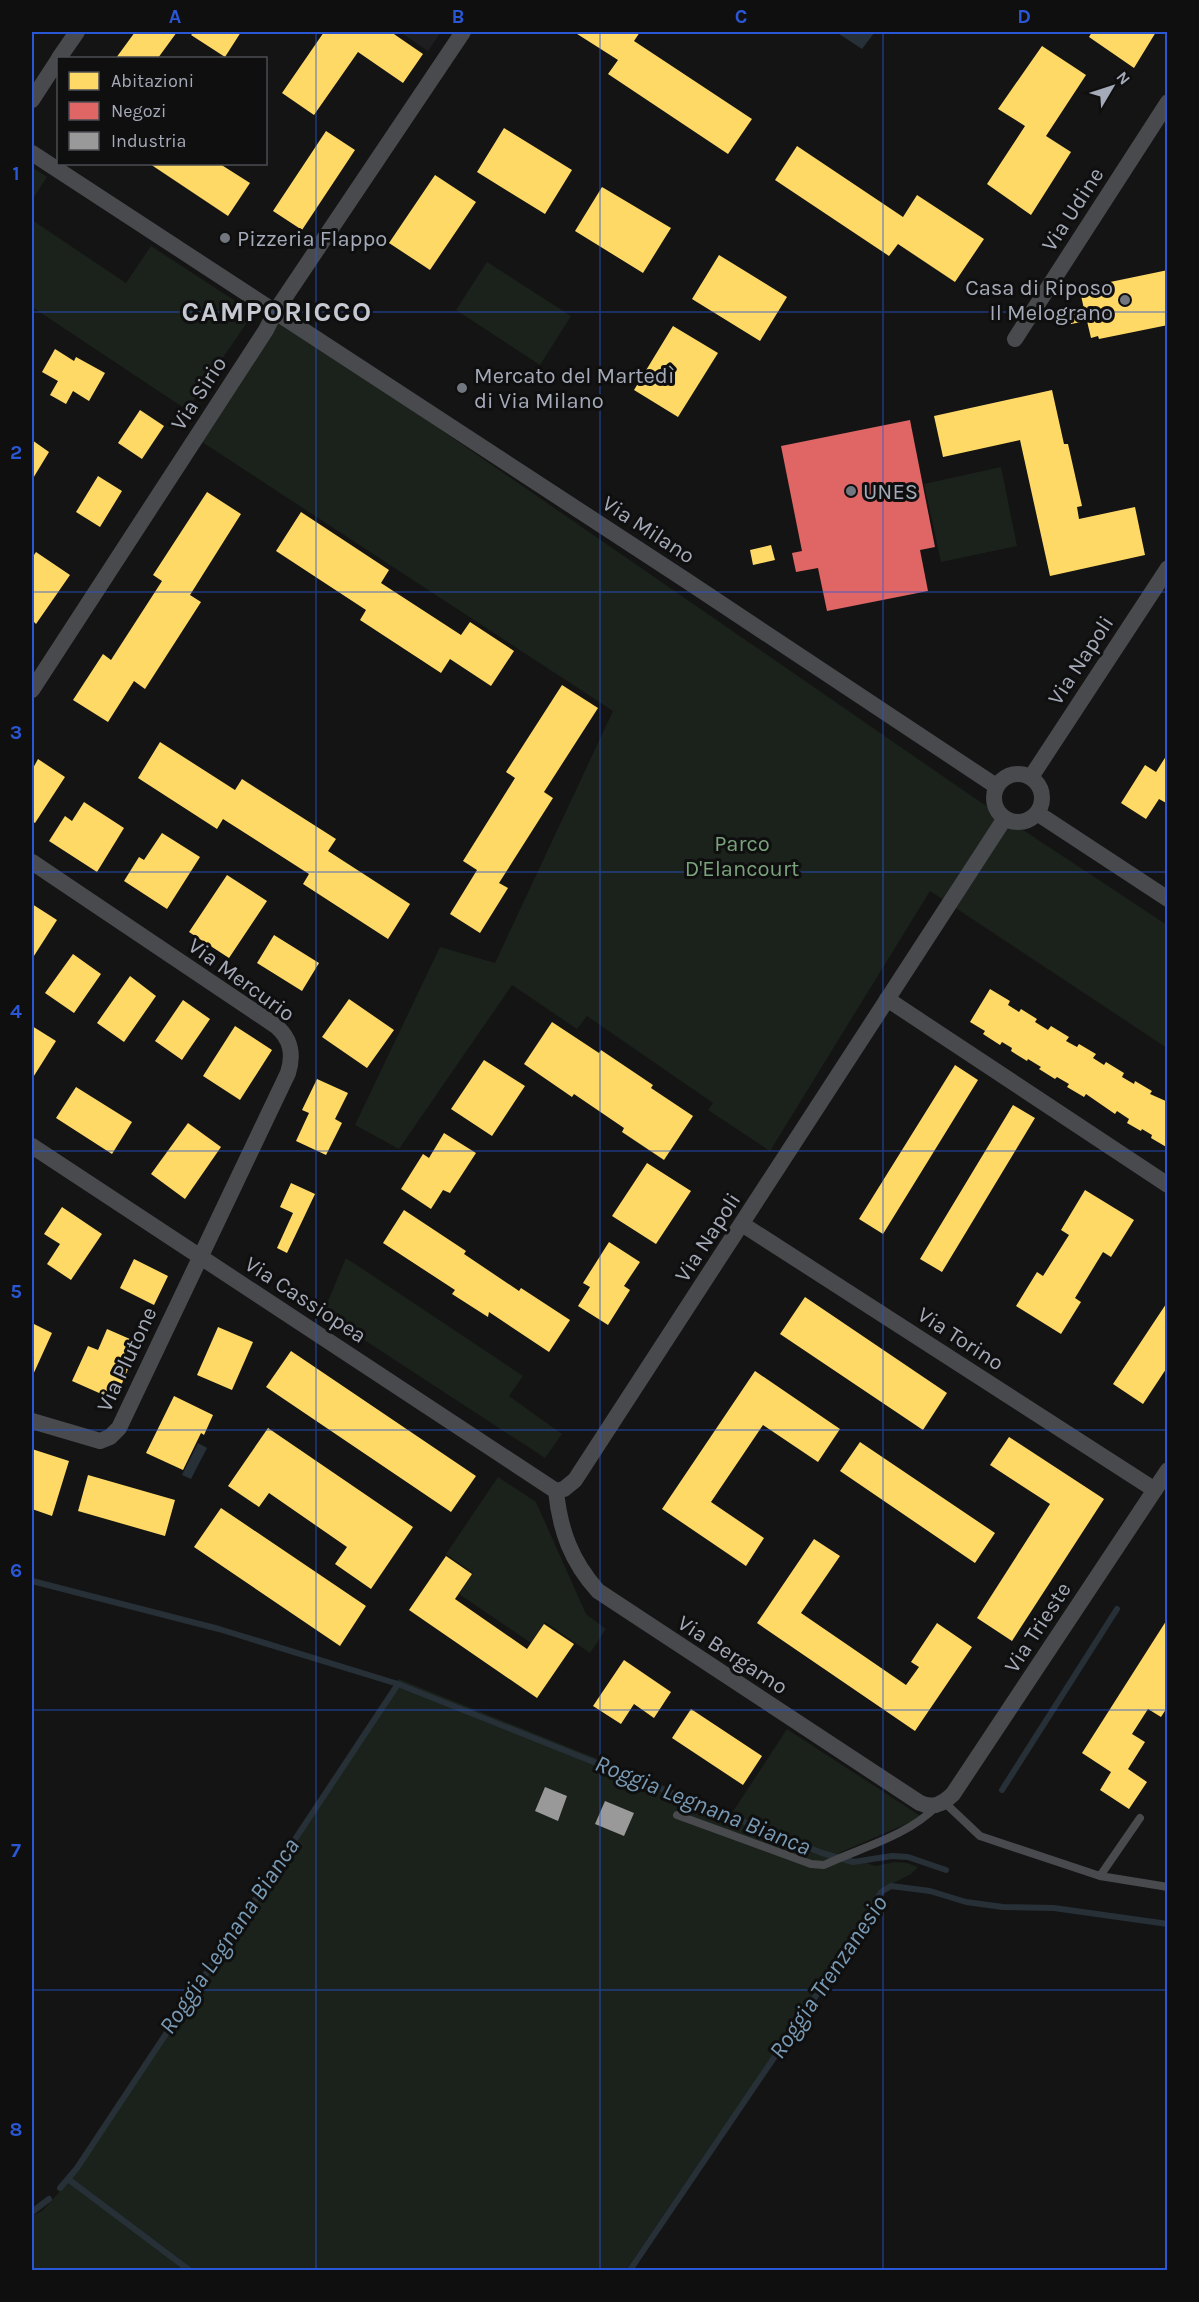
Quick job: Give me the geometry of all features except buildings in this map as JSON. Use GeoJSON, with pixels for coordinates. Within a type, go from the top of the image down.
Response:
{"type":"FeatureCollection","features":[{"type":"Feature","properties":{"kind":"street"},"geometry":{"type":"LineString","coordinates":[[60,57],[77,32]]}},
{"type":"Feature","properties":{"kind":"street","name":"Via Sirio"},"geometry":{"type":"LineString","coordinates":[[32,690],[266,330],[275,312],[463,32]]}},
{"type":"Feature","properties":{"kind":"street"},"geometry":{"type":"LineString","coordinates":[[32,100],[57,62]]}},
{"type":"Feature","properties":{"kind":"street","name":"Via Udine"},"geometry":{"type":"LineString","coordinates":[[1015,339],[1167,102]]}},
{"type":"Feature","properties":{"kind":"street","name":"Via Milano"},"geometry":{"type":"LineString","coordinates":[[32,153],[996,786]]}},
{"type":"Feature","properties":{"kind":"street","name":"Via Napoli"},"geometry":{"type":"LineString","coordinates":[[1031,777],[1167,567]]}},
{"type":"Feature","properties":{"kind":"street"},"geometry":{"type":"LineString","coordinates":[[1012,774],[1025,774],[1031,777],[1036,781],[1042,793],[1041,805],[1037,813],[1023,822],[1005,818],[994,804],[996,786],[1006,776],[1012,774]]}},
{"type":"Feature","properties":{"kind":"street"},"geometry":{"type":"LineString","coordinates":[[1037,813],[1167,899]]}},
{"type":"Feature","properties":{"kind":"street","name":"Via Napoli"},"geometry":{"type":"LineString","coordinates":[[556,1491],[564,1489],[574,1480],[1005,818]]}},
{"type":"Feature","properties":{"kind":"street","name":"Via Mercurio"},"geometry":{"type":"LineString","coordinates":[[32,862],[276,1026],[289,1042],[291,1057],[288,1073],[200,1256]]}},
{"type":"Feature","properties":{"kind":"street"},"geometry":{"type":"LineString","coordinates":[[887,999],[1167,1185]]}},
{"type":"Feature","properties":{"kind":"street","name":"Via Cassiopea"},"geometry":{"type":"LineString","coordinates":[[32,1146],[556,1491]]}},
{"type":"Feature","properties":{"kind":"street","name":"Via Torino"},"geometry":{"type":"LineString","coordinates":[[742,1224],[1155,1490]]}},
{"type":"Feature","properties":{"kind":"street","name":"Via Plutone"},"geometry":{"type":"LineString","coordinates":[[32,1421],[100,1441],[115,1433],[124,1419],[200,1256]]}},
{"type":"Feature","properties":{"kind":"street","name":"Via Trieste"},"geometry":{"type":"LineString","coordinates":[[942,1803],[953,1794],[1167,1470]]}},
{"type":"Feature","properties":{"kind":"street","name":"Via Bergamo"},"geometry":{"type":"LineString","coordinates":[[556,1491],[559,1519],[569,1548],[579,1567],[598,1591],[920,1803],[930,1806],[942,1803]]}},
{"type":"Feature","properties":{"kind":"lane"},"geometry":{"type":"LineString","coordinates":[[677,1815],[811,1864],[824,1865],[909,1829],[942,1803],[980,1836],[1100,1876],[1167,1887]]}},
{"type":"Feature","properties":{"kind":"lane"},"geometry":{"type":"LineString","coordinates":[[1100,1876],[1140,1818]]}},
{"type":"Feature","properties":{"kind":"shaded area"},"geometry":{"type":"Polygon","coordinates":[[[400,32],[441,32],[428,51],[400,32]]]}},
{"type":"Feature","properties":{"kind":"shaded area"},"geometry":{"type":"Polygon","coordinates":[[[836,32],[875,32],[862,49],[836,32]]]}},
{"type":"Feature","properties":{"kind":"shaded area"},"geometry":{"type":"Polygon","coordinates":[[[198,1443],[207,1448],[191,1479],[182,1475],[198,1443]]]}},
{"type":"Feature","properties":{"kind":"green space"},"geometry":{"type":"Polygon","coordinates":[[[32,167],[47,177],[32,200],[32,167]]]}},
{"type":"Feature","properties":{"kind":"green space"},"geometry":{"type":"Polygon","coordinates":[[[32,220],[126,283],[151,246],[243,306],[247,318],[246,324],[187,410],[32,307],[32,220]]]}},
{"type":"Feature","properties":{"kind":"green space"},"geometry":{"type":"Polygon","coordinates":[[[487,262],[571,316],[540,365],[456,310],[487,262]]]}},
{"type":"Feature","properties":{"kind":"green space","name":"Parco D'Elancourt"},"geometry":{"type":"Polygon","coordinates":[[[279,318],[973,797],[1167,925],[1167,1048],[930,891],[770,1151],[708,1110],[713,1103],[587,1016],[577,1029],[512,985],[399,1149],[355,1125],[440,947],[495,963],[613,711],[202,442],[279,318]]]}},
{"type":"Feature","properties":{"kind":"green space"},"geometry":{"type":"Polygon","coordinates":[[[1001,467],[1017,546],[941,562],[924,484],[1001,467]]]}},
{"type":"Feature","properties":{"kind":"green space"},"geometry":{"type":"Polygon","coordinates":[[[346,1258],[523,1376],[509,1396],[562,1434],[545,1458],[323,1313],[346,1258]]]}},
{"type":"Feature","properties":{"kind":"green space"},"geometry":{"type":"Polygon","coordinates":[[[498,1477],[536,1502],[586,1614],[606,1629],[590,1653],[545,1622],[531,1643],[459,1594],[473,1573],[446,1554],[498,1477]]]}},
{"type":"Feature","properties":{"kind":"green space"},"geometry":{"type":"Polygon","coordinates":[[[399,1679],[732,1813],[787,1729],[922,1817],[839,1853],[875,1866],[894,1862],[918,1867],[911,1874],[879,1890],[843,1952],[626,2270],[32,2270],[32,2216],[42,2211],[62,2189],[399,1679]]]}},
{"type":"Feature","properties":{"kind":"waterway","name":"Roggia Legnana Bianca"},"geometry":{"type":"LineString","coordinates":[[32,1581],[219,1629],[398,1684],[822,1853],[853,1862],[892,1856],[908,1857],[946,1870]]}},
{"type":"Feature","properties":{"kind":"waterway","name":"Roggia Legnana Bianca"},"geometry":{"type":"LineString","coordinates":[[1002,1790],[1117,1609]]}},
{"type":"Feature","properties":{"kind":"waterway","name":"Roggia Legnana Bianca"},"geometry":{"type":"LineString","coordinates":[[60,2188],[77,2168],[398,1684]]}},
{"type":"Feature","properties":{"kind":"waterway","name":"Roggia Trenzanesio"},"geometry":{"type":"LineString","coordinates":[[630,2270],[845,1953],[881,1892],[891,1886],[930,1891],[966,1902],[1003,1907],[1054,1908],[1168,1924]]}},
{"type":"Feature","properties":{"kind":"waterway"},"geometry":{"type":"LineString","coordinates":[[68,2179],[189,2270]]}},
{"type":"Feature","properties":{"kind":"waterway","name":"Roggia Legnana Bianca"},"geometry":{"type":"LineString","coordinates":[[32,2212],[49,2199]]}},
{"type":"Feature","properties":{"kind":"place","name":"Pizzeria Flappo"},"geometry":{"type":"Point","coordinates":[225,238]}},
{"type":"Feature","properties":{"kind":"place","name":"Casa di Riposo Il Melograno"},"geometry":{"type":"Point","coordinates":[1125,300]}},
{"type":"Feature","properties":{"kind":"place","name":"Mercato del Martedì di Via Milano"},"geometry":{"type":"Point","coordinates":[462,388]}},
{"type":"Feature","properties":{"kind":"place","name":"UNES"},"geometry":{"type":"Point","coordinates":[851,491]}},
{"type":"Feature","properties":{"kind":"district","name":"CAMPORICCO"},"geometry":{"type":"Point","coordinates":[277,311]}}]}
